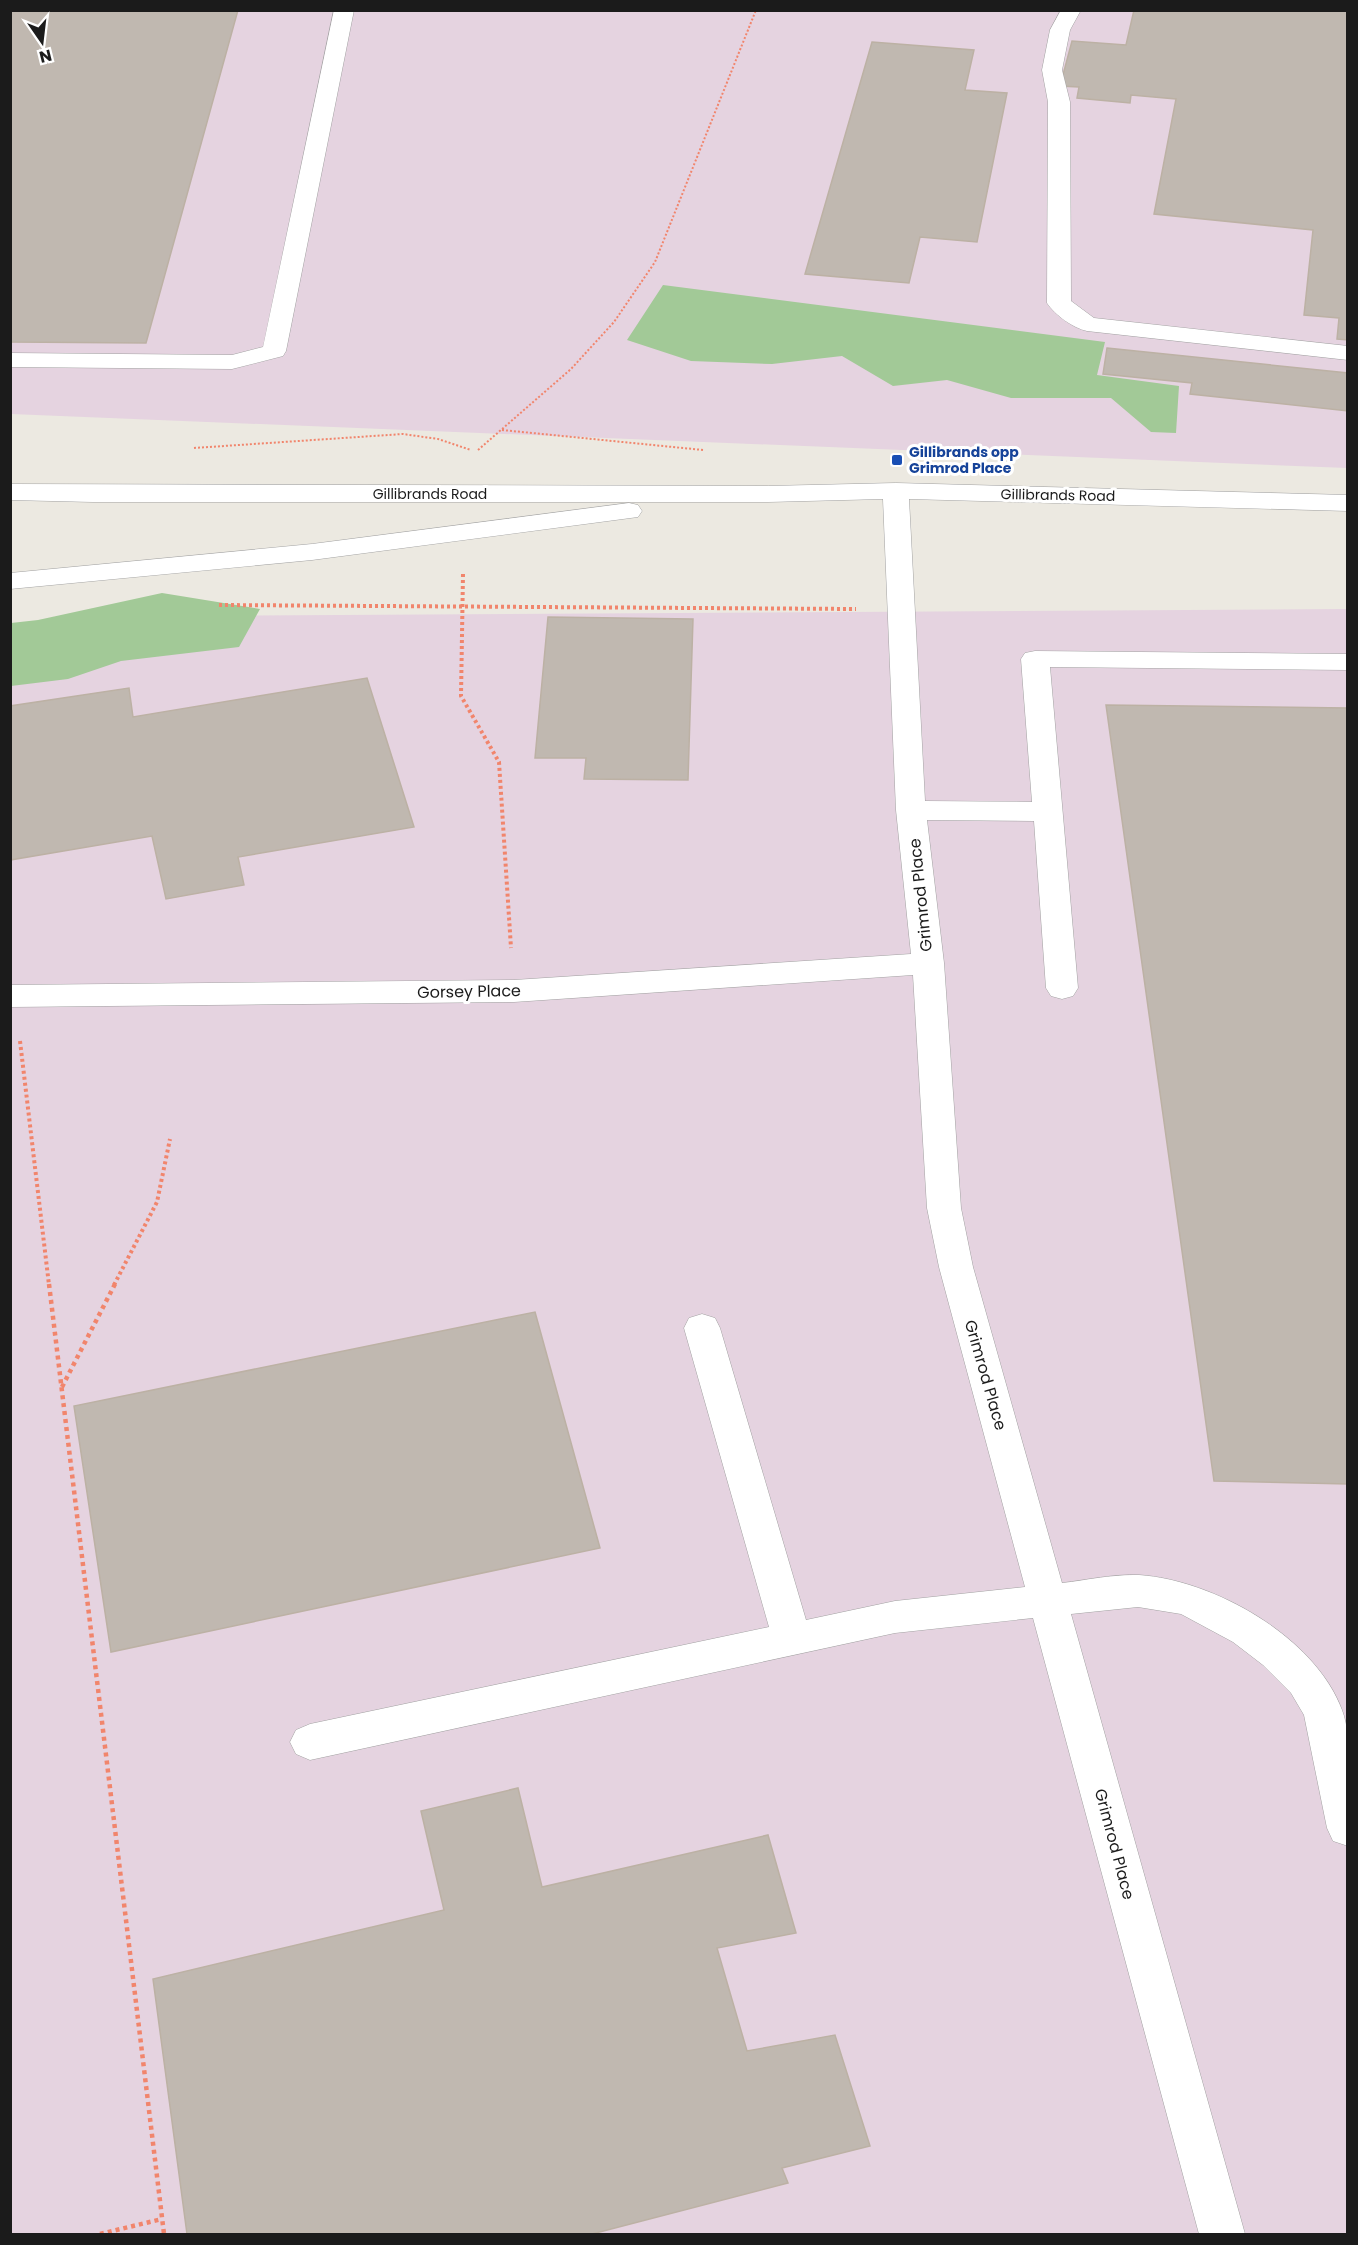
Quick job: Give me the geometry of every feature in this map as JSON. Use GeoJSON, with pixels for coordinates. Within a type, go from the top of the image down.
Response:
{"type":"FeatureCollection","features":[{"type":"Feature","properties":{"kind":"street"},"geometry":{"type":"LineString","coordinates":[[10,360],[232,362],[274,351],[344,10]]}},
{"type":"Feature","properties":{"kind":"street"},"geometry":{"type":"LineString","coordinates":[[1071,10],[1060,30],[1052,70],[1059,102],[1059,303],[1086,324],[1347,353]]}},
{"type":"Feature","properties":{"kind":"street","name":"Gillibrands Road"},"geometry":{"type":"LineString","coordinates":[[10,492],[768,494],[896,491],[1347,503]]}},
{"type":"Feature","properties":{"kind":"street","name":"Grimrod Place"},"geometry":{"type":"LineString","coordinates":[[896,491],[911,810],[928,963],[946,1218],[956,1267],[1222,2235]]}},
{"type":"Feature","properties":{"kind":"street","name":"Gillibrands Road"},"geometry":{"type":"LineString","coordinates":[[10,500],[93,494]]}},
{"type":"Feature","properties":{"kind":"street","name":"Gillibrands Road"},"geometry":{"type":"LineString","coordinates":[[10,581],[312,552],[768,494]]}},
{"type":"Feature","properties":{"kind":"street","name":"Gillibrands Road"},"geometry":{"type":"LineString","coordinates":[[10,558],[312,552]]}},
{"type":"Feature","properties":{"kind":"street"},"geometry":{"type":"LineString","coordinates":[[1062,988],[1035,659],[1347,662]]}},
{"type":"Feature","properties":{"kind":"street"},"geometry":{"type":"LineString","coordinates":[[911,810],[1048,812]]}},
{"type":"Feature","properties":{"kind":"street","name":"Gorsey Place"},"geometry":{"type":"LineString","coordinates":[[12,996],[514,991],[928,963]]}},
{"type":"Feature","properties":{"kind":"street"},"geometry":{"type":"LineString","coordinates":[[702,1328],[792,1638]]}},
{"type":"Feature","properties":{"kind":"street"},"geometry":{"type":"LineString","coordinates":[[310,1742],[895,1617],[1138,1591],[1186,1599],[1247,1630],[1277,1653],[1305,1681],[1323,1711],[1347,1828]]}},
{"type":"Feature","properties":{"kind":"path"},"geometry":{"type":"LineString","coordinates":[[192,448],[403,434],[431,436],[454,442],[476,452],[571,369],[614,322],[655,262],[756,10]]}},
{"type":"Feature","properties":{"kind":"path"},"geometry":{"type":"LineString","coordinates":[[501,430],[709,450]]}},
{"type":"Feature","properties":{"kind":"path"},"geometry":{"type":"LineString","coordinates":[[463,574],[461,696],[499,762],[514,991]]}},
{"type":"Feature","properties":{"kind":"path"},"geometry":{"type":"LineString","coordinates":[[210,605],[902,609]]}},
{"type":"Feature","properties":{"kind":"path"},"geometry":{"type":"LineString","coordinates":[[12,996],[62,1387],[164,2235]]}},
{"type":"Feature","properties":{"kind":"path"},"geometry":{"type":"LineString","coordinates":[[62,1387],[157,1202],[170,1139]]}},
{"type":"Feature","properties":{"kind":"path"},"geometry":{"type":"LineString","coordinates":[[100,2235],[162,2219]]}},
{"type":"Feature","properties":{"kind":"shaded area"},"geometry":{"type":"Polygon","coordinates":[[[10,11],[1347,11],[1347,468],[11,414],[10,11]]]}},
{"type":"Feature","properties":{"kind":"shaded area"},"geometry":{"type":"Polygon","coordinates":[[[1347,609],[1347,2234],[11,2234],[11,631],[175,616],[1347,609]]]}},
{"type":"Feature","properties":{"kind":"green space"},"geometry":{"type":"Polygon","coordinates":[[[663,285],[1105,342],[1097,375],[1179,386],[1176,433],[1151,432],[1111,398],[1011,398],[947,380],[893,386],[842,356],[772,364],[691,361],[627,340],[663,285]]]}},
{"type":"Feature","properties":{"kind":"green space"},"geometry":{"type":"Polygon","coordinates":[[[162,593],[260,609],[239,647],[121,661],[68,679],[11,686],[11,623],[38,620],[162,593]]]}},
{"type":"Feature","properties":{"kind":"building"},"geometry":{"type":"Polygon","coordinates":[[[10,10],[238,10],[146,343],[10,342],[10,10]]]}},
{"type":"Feature","properties":{"kind":"building"},"geometry":{"type":"Polygon","coordinates":[[[1134,10],[1348,10],[1348,340],[1337,339],[1339,318],[1304,315],[1313,230],[1154,214],[1176,99],[1131,95],[1130,103],[1077,98],[1079,87],[1060,86],[1072,41],[1126,45],[1134,10]]]}},
{"type":"Feature","properties":{"kind":"building"},"geometry":{"type":"Polygon","coordinates":[[[872,42],[974,50],[965,90],[1007,93],[977,242],[920,237],[909,283],[805,274],[872,42]]]}},
{"type":"Feature","properties":{"kind":"building"},"geometry":{"type":"Polygon","coordinates":[[[1107,348],[1348,373],[1348,411],[1190,394],[1192,383],[1103,374],[1107,348]]]}},
{"type":"Feature","properties":{"kind":"building"},"geometry":{"type":"Polygon","coordinates":[[[548,617],[693,619],[688,780],[584,779],[586,758],[535,758],[548,617]]]}},
{"type":"Feature","properties":{"kind":"building"},"geometry":{"type":"Polygon","coordinates":[[[367,678],[414,827],[238,857],[244,885],[166,899],[152,836],[10,860],[10,706],[129,688],[133,717],[367,678]]]}},
{"type":"Feature","properties":{"kind":"building"},"geometry":{"type":"Polygon","coordinates":[[[1106,705],[1348,708],[1348,1484],[1214,1481],[1106,705]]]}},
{"type":"Feature","properties":{"kind":"building"},"geometry":{"type":"Polygon","coordinates":[[[535,1312],[600,1548],[111,1652],[74,1406],[535,1312]]]}},
{"type":"Feature","properties":{"kind":"building"},"geometry":{"type":"Polygon","coordinates":[[[518,1788],[542,1887],[768,1835],[796,1933],[717,1948],[747,2051],[835,2035],[870,2146],[782,2168],[788,2183],[592,2234],[187,2234],[153,1979],[444,1910],[421,1811],[518,1788]]]}},
{"type":"Feature","properties":{"kind":"place","name":"Gillibrands opp Grimrod Place"},"geometry":{"type":"Point","coordinates":[897,460]}}]}
